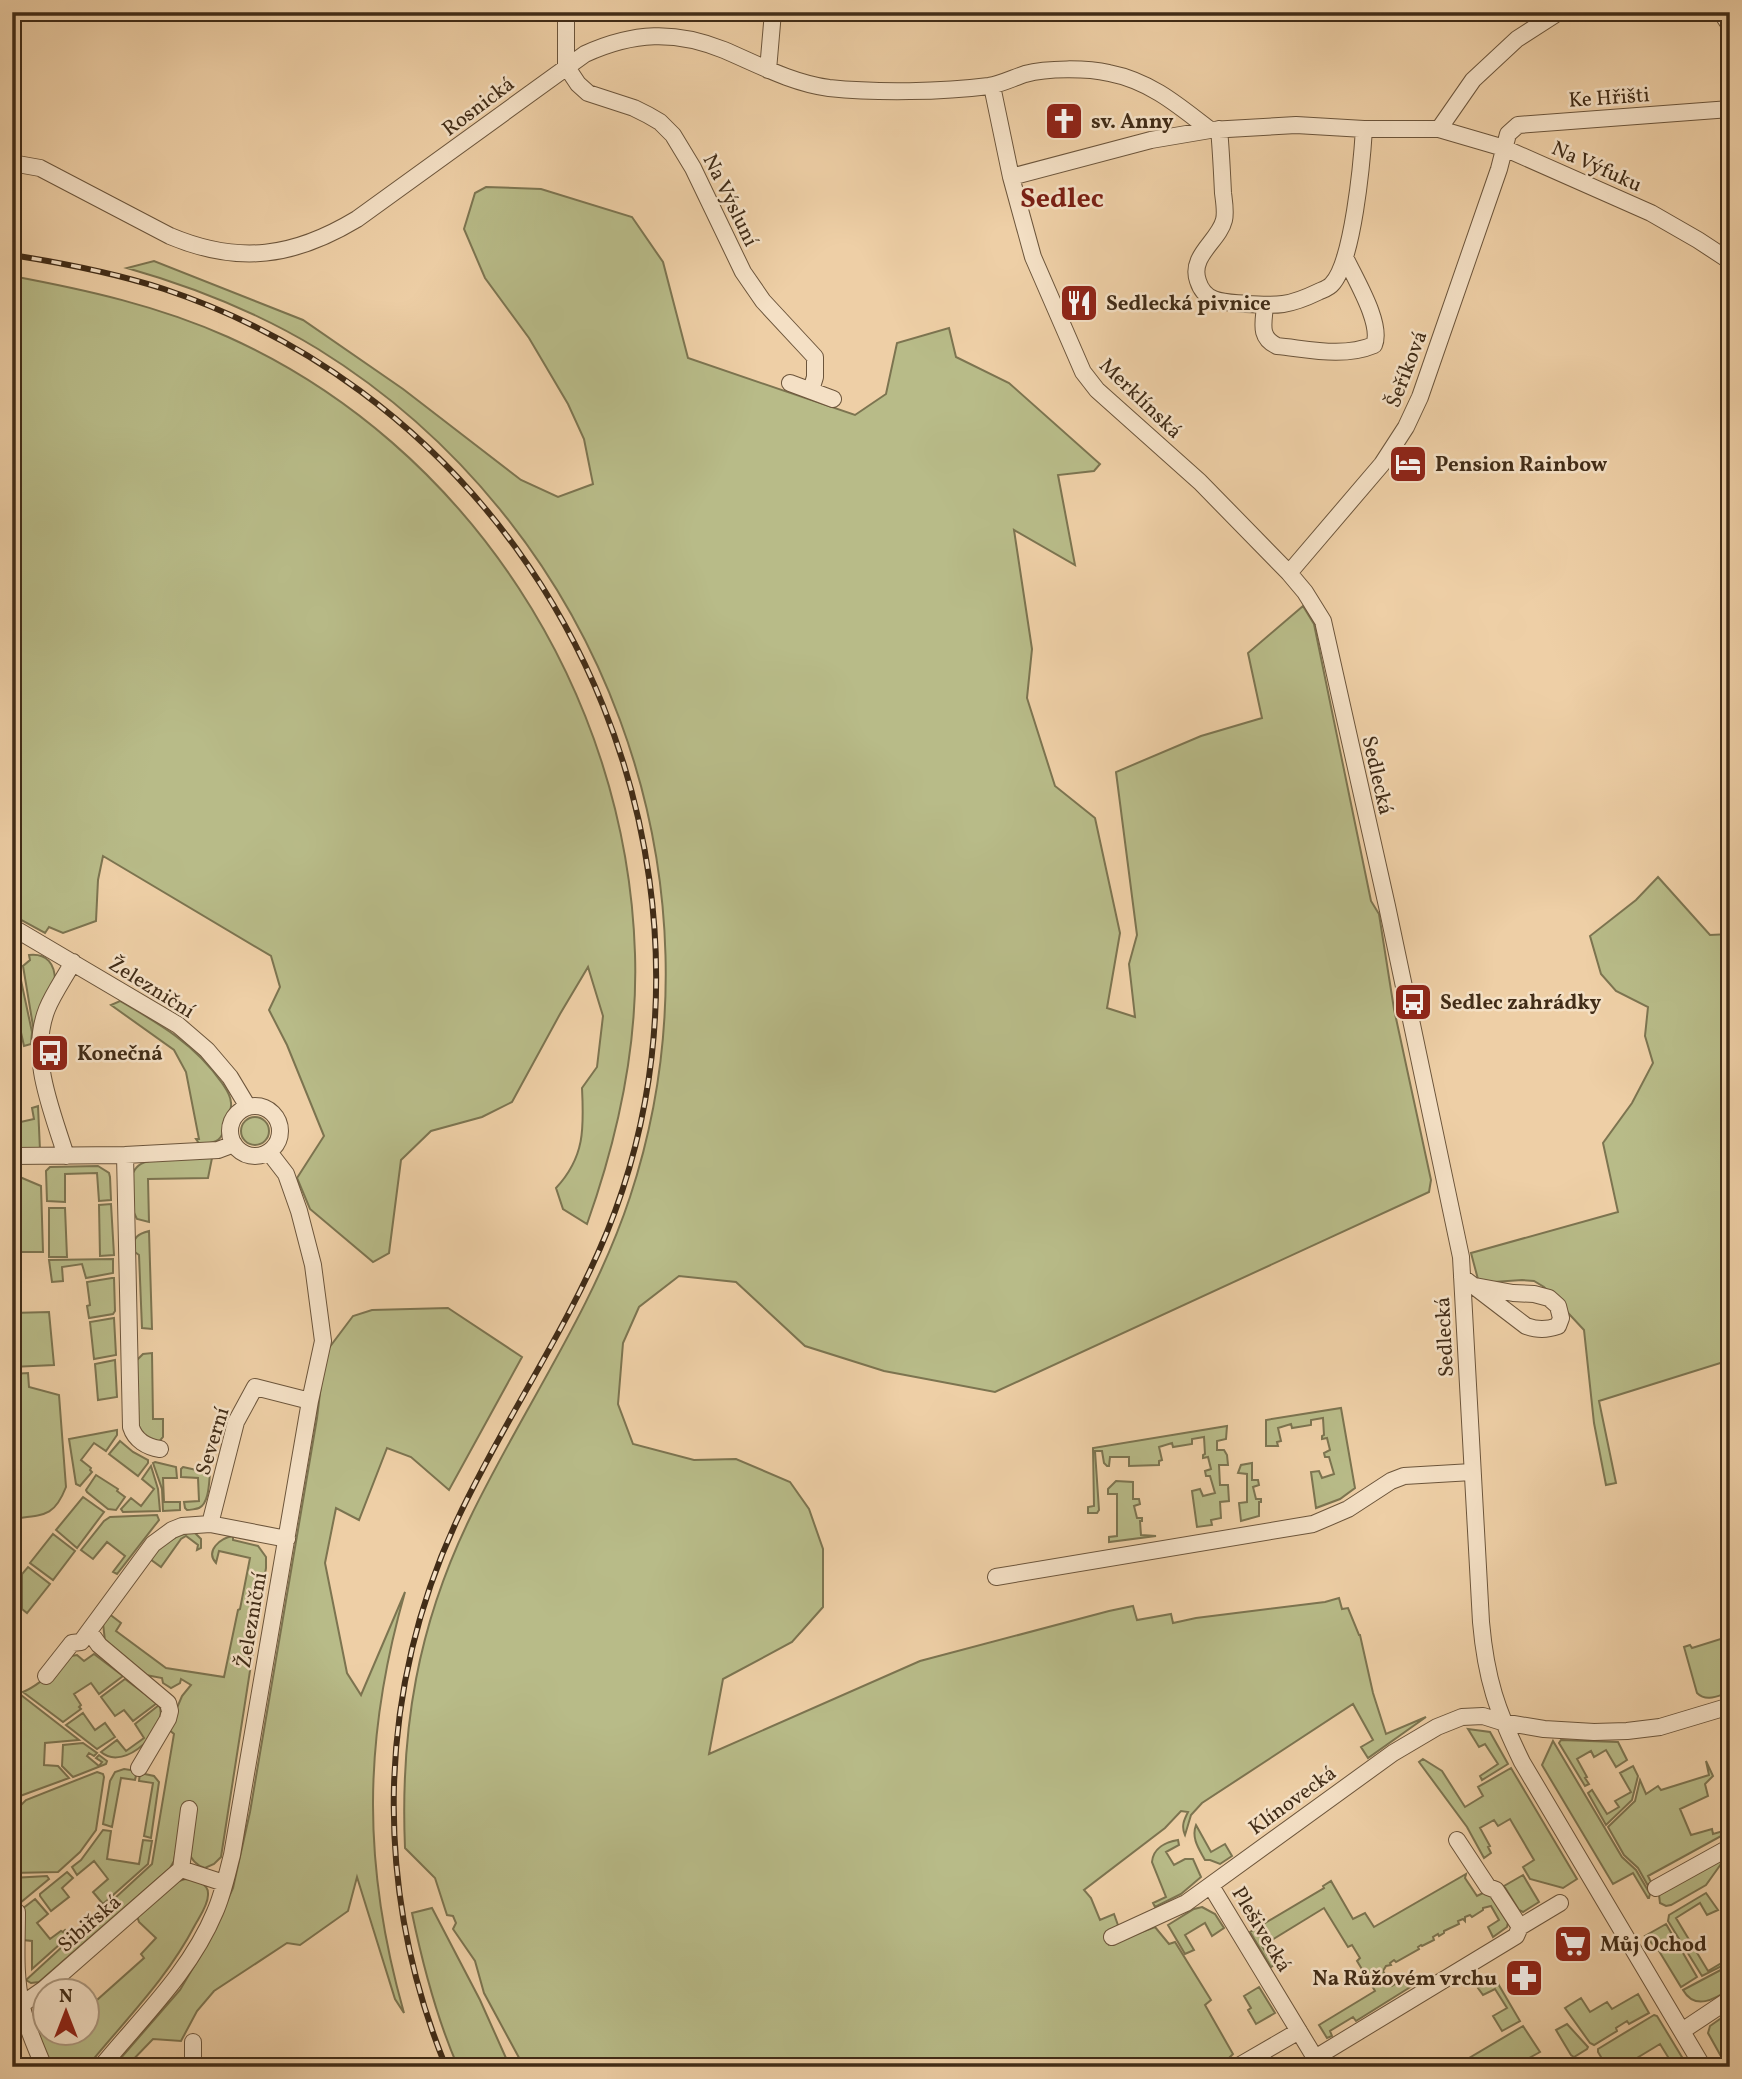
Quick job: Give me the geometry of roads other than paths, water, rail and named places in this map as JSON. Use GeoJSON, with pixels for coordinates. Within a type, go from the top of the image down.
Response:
{"type":"FeatureCollection","features":[{"type":"Feature","properties":{"kind":"street"},"geometry":{"type":"LineString","coordinates":[[566,12],[566,66]]}},
{"type":"Feature","properties":{"kind":"street"},"geometry":{"type":"LineString","coordinates":[[768,70],[773,12]]}},
{"type":"Feature","properties":{"kind":"street"},"geometry":{"type":"LineString","coordinates":[[1011,177],[1151,140],[1215,129],[1296,125],[1439,129],[1472,80],[1517,39],[1559,12]]}},
{"type":"Feature","properties":{"kind":"street"},"geometry":{"type":"LineString","coordinates":[[1721,12],[1730,26]]}},
{"type":"Feature","properties":{"kind":"street","name":"Rosnická"},"geometry":{"type":"LineString","coordinates":[[12,163],[40,168],[190,244],[231,254],[272,253],[309,244],[357,219],[566,66],[602,46],[633,37],[669,37],[704,44],[807,84],[850,90],[925,90],[992,86]]}},
{"type":"Feature","properties":{"kind":"street","name":"Na Výsluní"},"geometry":{"type":"LineString","coordinates":[[566,66],[578,85],[588,93],[634,108],[660,122],[673,135],[693,168],[723,233],[752,286],[815,357],[815,377],[811,390]]}},
{"type":"Feature","properties":{"kind":"street"},"geometry":{"type":"LineString","coordinates":[[992,86],[1028,73],[1079,69],[1107,72],[1134,78],[1166,94],[1215,129],[1224,219],[1198,262],[1196,278],[1208,298],[1222,302],[1280,306],[1298,302],[1332,285],[1345,257],[1364,129]]}},
{"type":"Feature","properties":{"kind":"street","name":"Merklínská"},"geometry":{"type":"LineString","coordinates":[[992,86],[1011,177],[1033,257],[1083,372],[1097,390],[1200,482],[1289,573]]}},
{"type":"Feature","properties":{"kind":"street","name":"Ke Hřišti"},"geometry":{"type":"LineString","coordinates":[[1504,148],[1508,134],[1518,125],[1730,109]]}},
{"type":"Feature","properties":{"kind":"street","name":"Na Výfuku"},"geometry":{"type":"LineString","coordinates":[[1439,129],[1504,148],[1651,213],[1730,261]]}},
{"type":"Feature","properties":{"kind":"street","name":"Šeříková"},"geometry":{"type":"LineString","coordinates":[[1289,573],[1382,464],[1406,426],[1420,397],[1504,148]]}},
{"type":"Feature","properties":{"kind":"street"},"geometry":{"type":"LineString","coordinates":[[1265,305],[1264,333],[1268,342],[1276,346],[1343,352],[1361,351],[1374,345],[1375,323],[1345,257]]}},
{"type":"Feature","properties":{"kind":"street"},"geometry":{"type":"LineString","coordinates":[[790,383],[833,399]]}},
{"type":"Feature","properties":{"kind":"street","name":"Sedlecká"},"geometry":{"type":"LineString","coordinates":[[1289,573],[1323,621],[1387,906],[1461,1257],[1469,1282],[1472,1472],[1483,1646],[1492,1694],[1502,1722],[1522,1762],[1703,2067]]}},
{"type":"Feature","properties":{"kind":"street","name":"Železniční"},"geometry":{"type":"LineString","coordinates":[[12,927],[178,1025],[207,1050],[230,1077],[247,1107]]}},
{"type":"Feature","properties":{"kind":"street"},"geometry":{"type":"LineString","coordinates":[[66,1156],[47,1094],[40,1059],[41,1033],[48,1006],[73,962]]}},
{"type":"Feature","properties":{"kind":"street"},"geometry":{"type":"LineString","coordinates":[[261,1106],[267,1109],[280,1125],[279,1138],[269,1152],[263,1155],[243,1153],[234,1144],[231,1136],[231,1124],[237,1113],[247,1107],[261,1106]]}},
{"type":"Feature","properties":{"kind":"street"},"geometry":{"type":"LineString","coordinates":[[12,1156],[218,1150],[234,1144]]}},
{"type":"Feature","properties":{"kind":"street","name":"Železniční"},"geometry":{"type":"LineString","coordinates":[[101,2067],[169,1989],[197,1947],[216,1911],[232,1855],[310,1401],[323,1341],[313,1265],[299,1211],[286,1174],[269,1152]]}},
{"type":"Feature","properties":{"kind":"street"},"geometry":{"type":"LineString","coordinates":[[125,1154],[131,1427],[142,1442],[151,1448],[160,1449]]}},
{"type":"Feature","properties":{"kind":"street"},"geometry":{"type":"LineString","coordinates":[[1469,1282],[1513,1293],[1549,1298],[1558,1306],[1561,1318],[1558,1326],[1538,1329],[1526,1326],[1469,1282]]}},
{"type":"Feature","properties":{"kind":"street","name":"Severní"},"geometry":{"type":"LineString","coordinates":[[210,1524],[236,1422],[255,1387],[310,1401]]}},
{"type":"Feature","properties":{"kind":"street"},"geometry":{"type":"LineString","coordinates":[[996,1577],[1314,1524],[1348,1509],[1391,1481],[1404,1476],[1472,1472]]}},
{"type":"Feature","properties":{"kind":"street"},"geometry":{"type":"LineString","coordinates":[[46,1676],[72,1643],[81,1642],[153,1544],[164,1534],[182,1526],[210,1524],[287,1539]]}},
{"type":"Feature","properties":{"kind":"street"},"geometry":{"type":"LineString","coordinates":[[89,1631],[99,1645],[168,1703],[168,1719],[139,1768]]}},
{"type":"Feature","properties":{"kind":"street","name":"Klínovecká"},"geometry":{"type":"LineString","coordinates":[[1112,1937],[1186,1903],[1393,1753],[1437,1727],[1462,1717],[1483,1716],[1544,1730],[1627,1731],[1660,1727],[1730,1706]]}},
{"type":"Feature","properties":{"kind":"street"},"geometry":{"type":"LineString","coordinates":[[189,1810],[181,1869],[224,1883]]}},
{"type":"Feature","properties":{"kind":"street"},"geometry":{"type":"LineString","coordinates":[[1457,1840],[1488,1887],[1496,1890],[1520,1927]]}},
{"type":"Feature","properties":{"kind":"street"},"geometry":{"type":"LineString","coordinates":[[1656,1888],[1730,1847]]}},
{"type":"Feature","properties":{"kind":"street","name":"Sibiřská"},"geometry":{"type":"LineString","coordinates":[[21,2005],[44,1989],[181,1869]]}},
{"type":"Feature","properties":{"kind":"street","name":"Plešivecká"},"geometry":{"type":"LineString","coordinates":[[1211,1885],[1318,2062]]}},
{"type":"Feature","properties":{"kind":"street"},"geometry":{"type":"LineString","coordinates":[[1318,2062],[1516,1936],[1520,1927],[1560,1903]]}},
{"type":"Feature","properties":{"kind":"street"},"geometry":{"type":"LineString","coordinates":[[17,1912],[17,1975],[21,2005],[41,2060]]}},
{"type":"Feature","properties":{"kind":"street"},"geometry":{"type":"LineString","coordinates":[[1682,2031],[1730,1999]]}},
{"type":"Feature","properties":{"kind":"street"},"geometry":{"type":"LineString","coordinates":[[1237,2067],[1299,2031]]}},
{"type":"Feature","properties":{"kind":"street"},"geometry":{"type":"LineString","coordinates":[[193,2042],[193,2067]]}},
{"type":"Feature","properties":{"kind":"railway"},"geometry":{"type":"LineString","coordinates":[[12,255],[127,278],[216,309],[266,332],[314,360],[403,425],[444,463],[481,504],[516,548],[564,624],[603,706],[631,791],[649,879],[656,968],[652,1057],[635,1146],[607,1232],[591,1269],[458,1518],[431,1584],[411,1652],[399,1721],[394,1791],[396,1861],[406,1930],[422,1999],[446,2067]]}},
{"type":"Feature","properties":{"kind":"place","name":"sv. Anny"},"geometry":{"type":"Point","coordinates":[1064,121]}},
{"type":"Feature","properties":{"kind":"place","name":"Sedlecká pivnice"},"geometry":{"type":"Point","coordinates":[1079,303]}},
{"type":"Feature","properties":{"kind":"place","name":"Pension Rainbow"},"geometry":{"type":"Point","coordinates":[1408,464]}},
{"type":"Feature","properties":{"kind":"place","name":"Sedlec zahrádky"},"geometry":{"type":"Point","coordinates":[1413,1002]}},
{"type":"Feature","properties":{"kind":"place","name":"Konečná"},"geometry":{"type":"Point","coordinates":[50,1053]}},
{"type":"Feature","properties":{"kind":"place","name":"Můj Ochod"},"geometry":{"type":"Point","coordinates":[1573,1944]}},
{"type":"Feature","properties":{"kind":"place","name":"Na Růžovém vrchu"},"geometry":{"type":"Point","coordinates":[1524,1978]}},
{"type":"Feature","properties":{"kind":"district","name":"Sedlec"},"geometry":{"type":"Point","coordinates":[1062,197]}}]}
